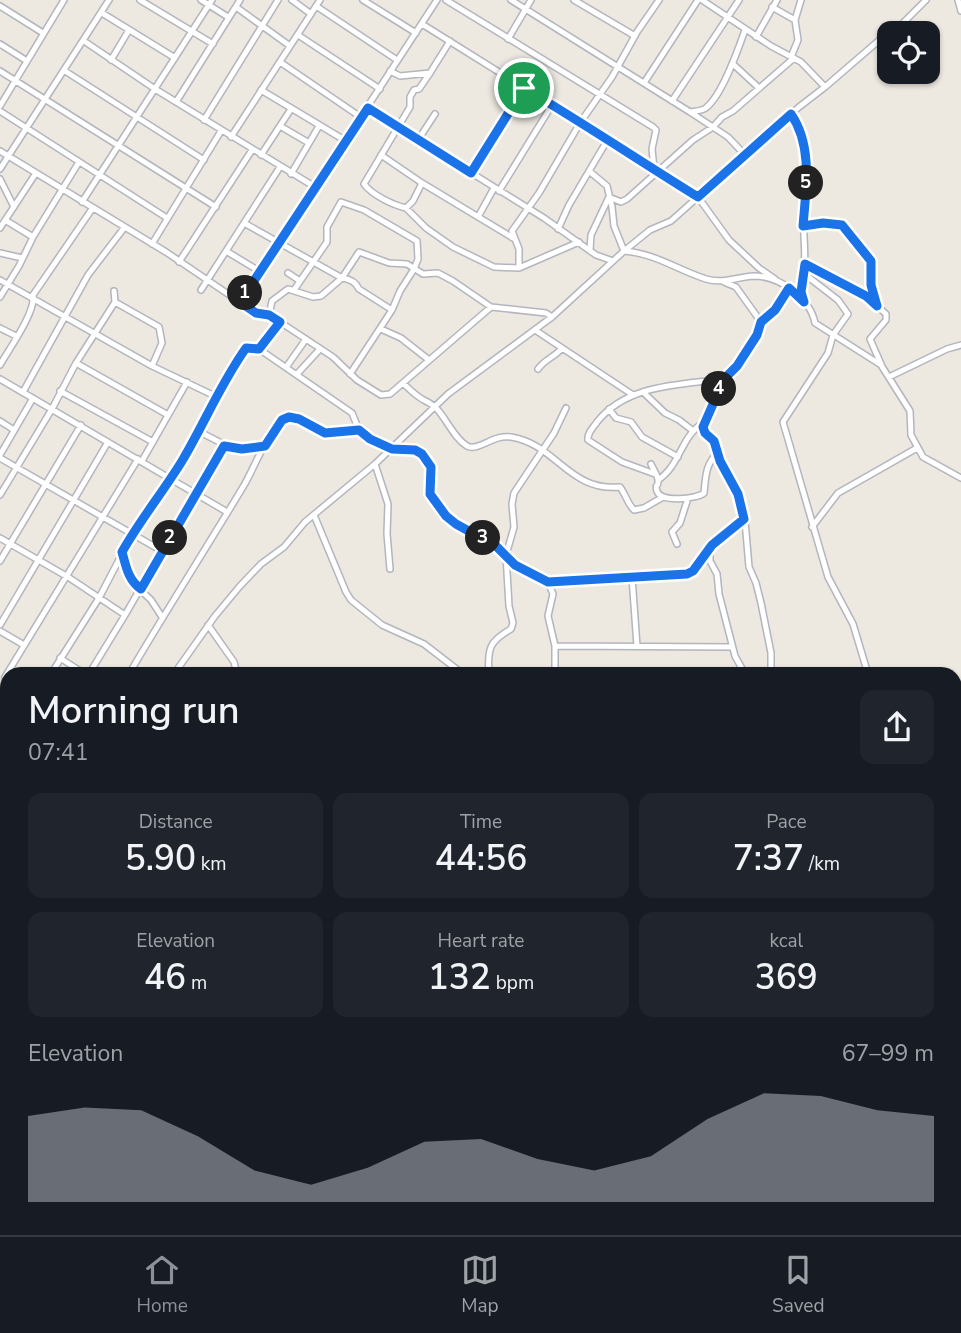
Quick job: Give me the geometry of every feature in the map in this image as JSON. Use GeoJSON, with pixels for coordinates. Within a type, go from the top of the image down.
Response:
{"type":"FeatureCollection","features":[{"type":"Feature","properties":{"kind":"street"},"geometry":{"type":"LineString","coordinates":[[53,0],[63,3],[0,108],[167,218]]}},
{"type":"Feature","properties":{"kind":"street"},"geometry":{"type":"LineString","coordinates":[[0,169],[109,0]]}},
{"type":"Feature","properties":{"kind":"street"},"geometry":{"type":"LineString","coordinates":[[140,0],[213,44]]}},
{"type":"Feature","properties":{"kind":"street"},"geometry":{"type":"LineString","coordinates":[[201,0],[210,2],[228,18]]}},
{"type":"Feature","properties":{"kind":"street"},"geometry":{"type":"LineString","coordinates":[[176,102],[240,0]]}},
{"type":"Feature","properties":{"kind":"street"},"geometry":{"type":"LineString","coordinates":[[204,120],[278,0]]}},
{"type":"Feature","properties":{"kind":"street"},"geometry":{"type":"LineString","coordinates":[[292,0],[312,14]]}},
{"type":"Feature","properties":{"kind":"street"},"geometry":{"type":"LineString","coordinates":[[231,136],[320,0]]}},
{"type":"Feature","properties":{"kind":"street"},"geometry":{"type":"LineString","coordinates":[[363,0],[416,33]]}},
{"type":"Feature","properties":{"kind":"street"},"geometry":{"type":"LineString","coordinates":[[240,302],[362,118],[436,0]]}},
{"type":"Feature","properties":{"kind":"street"},"geometry":{"type":"LineString","coordinates":[[446,0],[656,130],[652,149],[656,170]]}},
{"type":"Feature","properties":{"kind":"street"},"geometry":{"type":"LineString","coordinates":[[510,0],[713,127],[746,156]]}},
{"type":"Feature","properties":{"kind":"street"},"geometry":{"type":"LineString","coordinates":[[508,39],[531,0]]}},
{"type":"Feature","properties":{"kind":"street"},"geometry":{"type":"LineString","coordinates":[[574,0],[635,36]]}},
{"type":"Feature","properties":{"kind":"street"},"geometry":{"type":"LineString","coordinates":[[644,83],[700,0],[755,37],[801,62],[825,87]]}},
{"type":"Feature","properties":{"kind":"street"},"geometry":{"type":"LineString","coordinates":[[673,101],[739,0]]}},
{"type":"Feature","properties":{"kind":"street"},"geometry":{"type":"LineString","coordinates":[[755,37],[776,0]]}},
{"type":"Feature","properties":{"kind":"street"},"geometry":{"type":"LineString","coordinates":[[609,197],[621,202],[627,199],[656,170],[733,111],[793,57],[797,40],[795,20],[801,0]]}},
{"type":"Feature","properties":{"kind":"street"},"geometry":{"type":"LineString","coordinates":[[179,667],[240,586],[261,564],[284,547],[292,535],[314,514],[392,449],[465,380],[552,317],[650,230],[671,220],[746,156],[756,143],[883,37],[900,26],[926,0]]}},
{"type":"Feature","properties":{"kind":"street"},"geometry":{"type":"LineString","coordinates":[[958,0],[961,11]]}},
{"type":"Feature","properties":{"kind":"street"},"geometry":{"type":"LineString","coordinates":[[519,268],[519,249],[512,231],[528,210],[657,1]]}},
{"type":"Feature","properties":{"kind":"street"},"geometry":{"type":"LineString","coordinates":[[82,202],[210,2]]}},
{"type":"Feature","properties":{"kind":"street"},"geometry":{"type":"LineString","coordinates":[[0,6],[43,33]]}},
{"type":"Feature","properties":{"kind":"street"},"geometry":{"type":"LineString","coordinates":[[316,6],[397,60]]}},
{"type":"Feature","properties":{"kind":"street"},"geometry":{"type":"LineString","coordinates":[[772,6],[795,20]]}},
{"type":"Feature","properties":{"kind":"street"},"geometry":{"type":"LineString","coordinates":[[236,7],[290,46]]}},
{"type":"Feature","properties":{"kind":"street"},"geometry":{"type":"LineString","coordinates":[[102,13],[175,58]]}},
{"type":"Feature","properties":{"kind":"street"},"geometry":{"type":"LineString","coordinates":[[422,24],[698,197],[729,240],[758,268],[789,288],[804,302],[814,316],[815,323],[881,365]]}},
{"type":"Feature","properties":{"kind":"street"},"geometry":{"type":"LineString","coordinates":[[111,60],[129,30]]}},
{"type":"Feature","properties":{"kind":"street"},"geometry":{"type":"LineString","coordinates":[[690,112],[707,107],[733,64],[746,30]]}},
{"type":"Feature","properties":{"kind":"street"},"geometry":{"type":"LineString","coordinates":[[298,35],[380,89]]}},
{"type":"Feature","properties":{"kind":"street"},"geometry":{"type":"LineString","coordinates":[[84,41],[221,131],[315,187]]}},
{"type":"Feature","properties":{"kind":"street"},"geometry":{"type":"LineString","coordinates":[[450,41],[419,89],[414,90],[410,97],[410,107],[365,184],[367,188],[405,208],[426,228],[453,247],[494,267],[519,268],[579,242]]}},
{"type":"Feature","properties":{"kind":"street"},"geometry":{"type":"LineString","coordinates":[[0,44],[27,61]]}},
{"type":"Feature","properties":{"kind":"street"},"geometry":{"type":"LineString","coordinates":[[279,62],[362,118]]}},
{"type":"Feature","properties":{"kind":"street"},"geometry":{"type":"LineString","coordinates":[[733,64],[759,88]]}},
{"type":"Feature","properties":{"kind":"street"},"geometry":{"type":"LineString","coordinates":[[0,71],[216,207]]}},
{"type":"Feature","properties":{"kind":"street"},"geometry":{"type":"LineString","coordinates":[[65,71],[204,160]]}},
{"type":"Feature","properties":{"kind":"street"},"geometry":{"type":"LineString","coordinates":[[390,71],[400,76],[430,73]]}},
{"type":"Feature","properties":{"kind":"street"},"geometry":{"type":"LineString","coordinates":[[471,173],[524,88]]}},
{"type":"Feature","properties":{"kind":"street"},"geometry":{"type":"LineString","coordinates":[[261,90],[346,141]]}},
{"type":"Feature","properties":{"kind":"street"},"geometry":{"type":"LineString","coordinates":[[478,217],[552,105]]}},
{"type":"Feature","properties":{"kind":"street"},"geometry":{"type":"LineString","coordinates":[[261,155],[291,108]]}},
{"type":"Feature","properties":{"kind":"street"},"geometry":{"type":"LineString","coordinates":[[368,108],[600,258],[613,261]]}},
{"type":"Feature","properties":{"kind":"street"},"geometry":{"type":"LineString","coordinates":[[418,140],[435,114]]}},
{"type":"Feature","properties":{"kind":"street"},"geometry":{"type":"LineString","coordinates":[[791,114],[798,127],[807,161],[803,226],[805,264],[801,292],[804,302]]}},
{"type":"Feature","properties":{"kind":"street"},"geometry":{"type":"LineString","coordinates":[[280,126],[309,143]]}},
{"type":"Feature","properties":{"kind":"street"},"geometry":{"type":"LineString","coordinates":[[291,174],[319,126]]}},
{"type":"Feature","properties":{"kind":"street"},"geometry":{"type":"LineString","coordinates":[[152,244],[221,131]]}},
{"type":"Feature","properties":{"kind":"street"},"geometry":{"type":"LineString","coordinates":[[558,229],[608,139]]}},
{"type":"Feature","properties":{"kind":"street"},"geometry":{"type":"LineString","coordinates":[[179,261],[252,150]]}},
{"type":"Feature","properties":{"kind":"street"},"geometry":{"type":"LineString","coordinates":[[0,151],[179,261],[260,315],[269,315],[280,322],[381,396],[390,394],[491,307]]}},
{"type":"Feature","properties":{"kind":"street"},"geometry":{"type":"LineString","coordinates":[[381,155],[513,238]]}},
{"type":"Feature","properties":{"kind":"street"},"geometry":{"type":"LineString","coordinates":[[0,297],[79,162]]}},
{"type":"Feature","properties":{"kind":"street"},"geometry":{"type":"LineString","coordinates":[[201,290],[280,167]]}},
{"type":"Feature","properties":{"kind":"street"},"geometry":{"type":"LineString","coordinates":[[589,171],[606,184],[614,226],[624,251]]}},
{"type":"Feature","properties":{"kind":"street"},"geometry":{"type":"LineString","coordinates":[[0,228],[36,173]]}},
{"type":"Feature","properties":{"kind":"street"},"geometry":{"type":"LineString","coordinates":[[0,179],[14,207]]}},
{"type":"Feature","properties":{"kind":"street"},"geometry":{"type":"LineString","coordinates":[[405,208],[413,201],[422,183]]}},
{"type":"Feature","properties":{"kind":"street"},"geometry":{"type":"LineString","coordinates":[[590,250],[591,235],[609,197]]}},
{"type":"Feature","properties":{"kind":"street"},"geometry":{"type":"LineString","coordinates":[[294,290],[327,242],[327,227],[338,205],[343,202],[364,210],[415,239],[418,244],[418,259],[414,269],[381,329],[350,374]]}},
{"type":"Feature","properties":{"kind":"street"},"geometry":{"type":"LineString","coordinates":[[0,365],[34,301],[33,295],[92,209]]}},
{"type":"Feature","properties":{"kind":"street"},"geometry":{"type":"LineString","coordinates":[[5,220],[33,237]]}},
{"type":"Feature","properties":{"kind":"street"},"geometry":{"type":"LineString","coordinates":[[244,223],[356,284],[359,289],[392,310]]}},
{"type":"Feature","properties":{"kind":"street"},"geometry":{"type":"LineString","coordinates":[[803,226],[823,223],[842,225],[871,261],[871,285],[877,306]]}},
{"type":"Feature","properties":{"kind":"street"},"geometry":{"type":"LineString","coordinates":[[23,392],[88,275],[124,228]]}},
{"type":"Feature","properties":{"kind":"street"},"geometry":{"type":"LineString","coordinates":[[226,251],[259,271]]}},
{"type":"Feature","properties":{"kind":"street"},"geometry":{"type":"LineString","coordinates":[[624,251],[649,255],[703,278],[736,287],[761,322]]}},
{"type":"Feature","properties":{"kind":"street"},"geometry":{"type":"LineString","coordinates":[[269,315],[272,301],[288,289],[313,297],[321,296],[342,278],[359,252],[389,263],[407,264],[423,274],[438,273],[491,307],[546,313],[552,317]]}},
{"type":"Feature","properties":{"kind":"street"},"geometry":{"type":"LineString","coordinates":[[0,253],[22,258]]}},
{"type":"Feature","properties":{"kind":"street"},"geometry":{"type":"LineString","coordinates":[[805,264],[866,296],[887,314],[886,320],[872,335],[870,342],[909,411],[911,435],[927,461],[961,478]]}},
{"type":"Feature","properties":{"kind":"street"},"geometry":{"type":"LineString","coordinates":[[288,273],[300,281]]}},
{"type":"Feature","properties":{"kind":"street"},"geometry":{"type":"LineString","coordinates":[[803,273],[838,300],[848,314],[833,335],[828,353],[783,422],[828,577],[853,624],[866,667]]}},
{"type":"Feature","properties":{"kind":"street"},"geometry":{"type":"LineString","coordinates":[[723,282],[757,276],[780,283]]}},
{"type":"Feature","properties":{"kind":"street"},"geometry":{"type":"LineString","coordinates":[[0,280],[152,366],[217,397]]}},
{"type":"Feature","properties":{"kind":"street"},"geometry":{"type":"LineString","coordinates":[[704,422],[692,430],[664,476],[657,477],[622,462],[588,440],[588,434],[621,399],[643,392],[724,379],[731,374],[747,353],[761,322],[775,310],[789,288]]}},
{"type":"Feature","properties":{"kind":"street"},"geometry":{"type":"LineString","coordinates":[[0,495],[52,409],[76,363],[116,302],[114,290]]}},
{"type":"Feature","properties":{"kind":"street"},"geometry":{"type":"LineString","coordinates":[[116,302],[159,327],[162,343],[152,366]]}},
{"type":"Feature","properties":{"kind":"street"},"geometry":{"type":"LineString","coordinates":[[259,349],[280,322]]}},
{"type":"Feature","properties":{"kind":"street"},"geometry":{"type":"LineString","coordinates":[[0,328],[16,336]]}},
{"type":"Feature","properties":{"kind":"street"},"geometry":{"type":"LineString","coordinates":[[381,329],[401,338],[429,360]]}},
{"type":"Feature","properties":{"kind":"street"},"geometry":{"type":"LineString","coordinates":[[535,330],[633,395]]}},
{"type":"Feature","properties":{"kind":"street"},"geometry":{"type":"LineString","coordinates":[[287,366],[306,340]]}},
{"type":"Feature","properties":{"kind":"street"},"geometry":{"type":"LineString","coordinates":[[889,377],[961,345]]}},
{"type":"Feature","properties":{"kind":"street"},"geometry":{"type":"LineString","coordinates":[[55,667],[99,598],[132,533],[171,479],[232,368],[246,348],[259,349],[287,366],[352,413],[359,430],[370,439],[392,449],[415,450],[424,456],[431,467],[429,491],[434,501],[456,524],[490,542],[515,565],[548,582],[687,574],[744,519]]}},
{"type":"Feature","properties":{"kind":"street"},"geometry":{"type":"LineString","coordinates":[[538,369],[546,359],[556,355],[562,348]]}},
{"type":"Feature","properties":{"kind":"street"},"geometry":{"type":"LineString","coordinates":[[298,374],[320,349]]}},
{"type":"Feature","properties":{"kind":"street"},"geometry":{"type":"LineString","coordinates":[[76,363],[168,415]]}},
{"type":"Feature","properties":{"kind":"street"},"geometry":{"type":"LineString","coordinates":[[0,379],[227,512]]}},
{"type":"Feature","properties":{"kind":"street"},"geometry":{"type":"LineString","coordinates":[[724,379],[704,422],[705,433],[714,441],[720,461],[741,501],[748,567],[761,603],[771,653],[771,667]]}},
{"type":"Feature","properties":{"kind":"street"},"geometry":{"type":"LineString","coordinates":[[10,667],[153,442],[187,382]]}},
{"type":"Feature","properties":{"kind":"street"},"geometry":{"type":"LineString","coordinates":[[402,383],[419,398],[435,407],[470,448],[477,448],[493,438],[508,437],[530,443],[587,483],[606,488],[620,486],[626,494],[628,504],[634,510],[644,508],[663,497],[688,498],[705,493],[705,472],[710,460],[719,451]]}},
{"type":"Feature","properties":{"kind":"street"},"geometry":{"type":"LineString","coordinates":[[60,391],[153,442]]}},
{"type":"Feature","properties":{"kind":"street"},"geometry":{"type":"LineString","coordinates":[[643,392],[665,413],[679,419],[692,430]]}},
{"type":"Feature","properties":{"kind":"street"},"geometry":{"type":"LineString","coordinates":[[33,398],[0,457],[162,551]]}},
{"type":"Feature","properties":{"kind":"street"},"geometry":{"type":"LineString","coordinates":[[490,667],[493,643],[498,636],[511,629],[513,623],[509,606],[506,555],[514,527],[514,493],[566,408]]}},
{"type":"Feature","properties":{"kind":"street"},"geometry":{"type":"LineString","coordinates":[[609,409],[616,418],[631,422],[642,437],[678,457]]}},
{"type":"Feature","properties":{"kind":"street"},"geometry":{"type":"LineString","coordinates":[[133,667],[282,420],[289,417],[299,419],[325,433],[359,430]]}},
{"type":"Feature","properties":{"kind":"street"},"geometry":{"type":"LineString","coordinates":[[0,421],[14,429]]}},
{"type":"Feature","properties":{"kind":"street"},"geometry":{"type":"LineString","coordinates":[[0,561],[81,425]]}},
{"type":"Feature","properties":{"kind":"street"},"geometry":{"type":"LineString","coordinates":[[198,432],[224,446],[242,449],[265,446]]}},
{"type":"Feature","properties":{"kind":"street"},"geometry":{"type":"LineString","coordinates":[[0,625],[108,442]]}},
{"type":"Feature","properties":{"kind":"street"},"geometry":{"type":"LineString","coordinates":[[91,667],[198,494],[224,446]]}},
{"type":"Feature","properties":{"kind":"street"},"geometry":{"type":"LineString","coordinates":[[812,527],[838,493],[917,448]]}},
{"type":"Feature","properties":{"kind":"street"},"geometry":{"type":"LineString","coordinates":[[375,464],[388,504],[390,569]]}},
{"type":"Feature","properties":{"kind":"street"},"geometry":{"type":"LineString","coordinates":[[651,464],[657,477],[656,490],[663,497]]}},
{"type":"Feature","properties":{"kind":"street"},"geometry":{"type":"LineString","coordinates":[[677,544],[672,532],[680,523],[688,498]]}},
{"type":"Feature","properties":{"kind":"street"},"geometry":{"type":"LineString","coordinates":[[314,514],[351,600],[382,625],[424,644],[454,667]]}},
{"type":"Feature","properties":{"kind":"street"},"geometry":{"type":"LineString","coordinates":[[0,538],[125,614]]}},
{"type":"Feature","properties":{"kind":"street"},"geometry":{"type":"LineString","coordinates":[[710,549],[710,561],[717,574],[733,647],[742,667]]}},
{"type":"Feature","properties":{"kind":"street"},"geometry":{"type":"LineString","coordinates":[[122,552],[132,582],[141,589],[162,617]]}},
{"type":"Feature","properties":{"kind":"street"},"geometry":{"type":"LineString","coordinates":[[632,577],[637,646]]}},
{"type":"Feature","properties":{"kind":"street"},"geometry":{"type":"LineString","coordinates":[[548,582],[553,594],[548,616],[555,646],[555,667]]}},
{"type":"Feature","properties":{"kind":"street"},"geometry":{"type":"LineString","coordinates":[[0,609],[7,613]]}},
{"type":"Feature","properties":{"kind":"street"},"geometry":{"type":"LineString","coordinates":[[208,625],[235,667]]}},
{"type":"Feature","properties":{"kind":"street"},"geometry":{"type":"LineString","coordinates":[[0,631],[24,645]]}},
{"type":"Feature","properties":{"kind":"street"},"geometry":{"type":"LineString","coordinates":[[555,646],[733,647]]}},
{"type":"Feature","properties":{"kind":"street"},"geometry":{"type":"LineString","coordinates":[[61,658],[76,667]]}},
{"type":"Feature","properties":{"kind":"route"},"geometry":{"type":"LineString","coordinates":[[524,88],[698,197],[791,114],[798,127],[807,161],[803,226],[823,223],[842,225],[871,261],[871,285],[877,306],[866,296],[805,264],[801,281],[804,302],[789,288],[775,310],[761,322],[747,353],[724,379],[703,427],[719,451],[720,461],[744,509],[744,519],[712,545],[693,571],[687,574],[548,582],[515,565],[496,546],[446,516],[430,494],[431,467],[419,452],[392,449],[370,439],[359,430],[325,433],[299,419],[289,417],[282,420],[265,446],[233,449],[224,446],[141,589],[136,586],[132,582],[122,552],[132,533],[184,458],[232,368],[246,348],[259,349],[280,322],[269,315],[256,313],[240,302],[368,108],[471,173],[524,88]]}}]}
